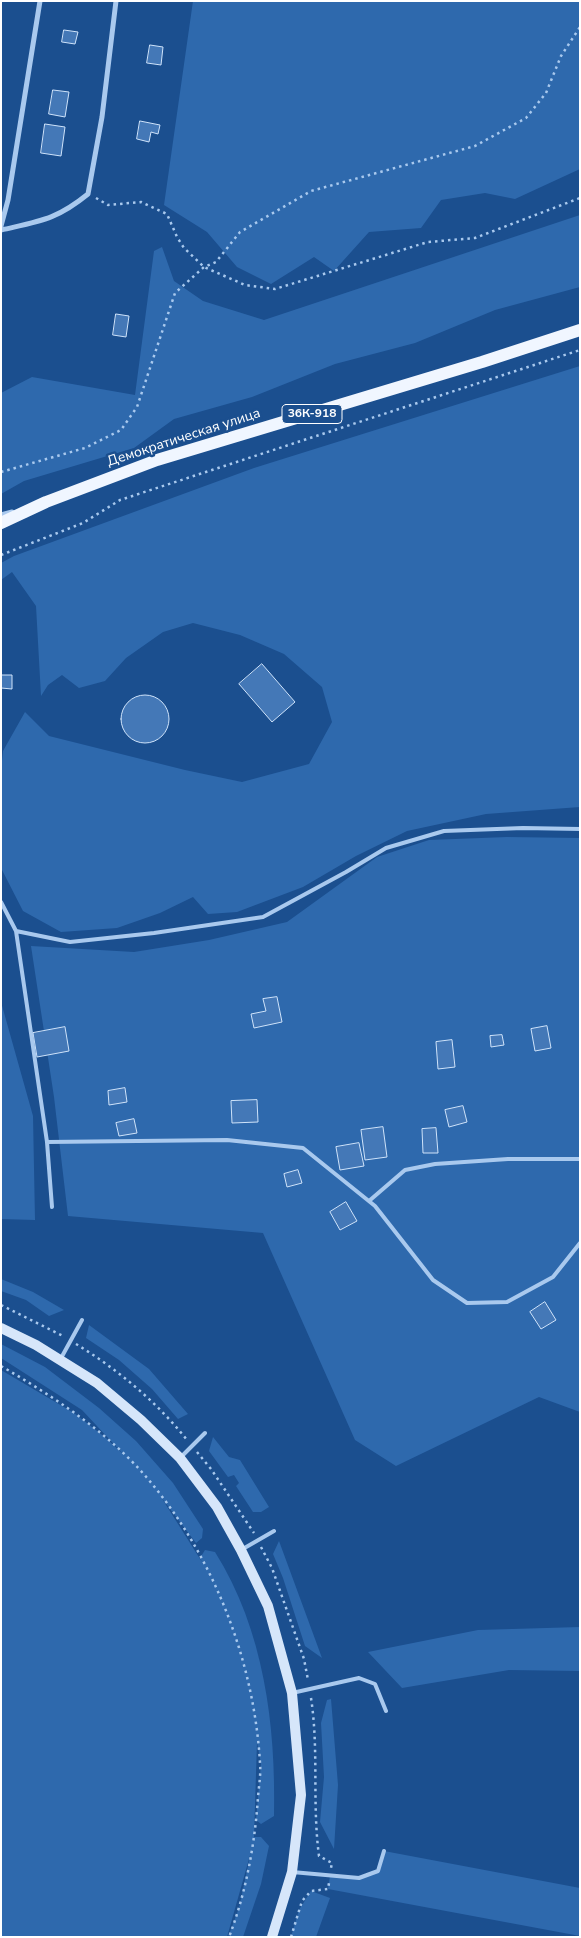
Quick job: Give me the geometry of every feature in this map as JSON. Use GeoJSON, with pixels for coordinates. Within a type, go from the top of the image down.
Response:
{"type":"FeatureCollection","features":[{"type":"Feature","properties":{"kind":"main road","name":"Демократическая улица"},"geometry":{"type":"LineString","coordinates":[[1,523],[46,502],[158,460],[482,362],[580,330]]}},
{"type":"Feature","properties":{"kind":"main road"},"geometry":{"type":"LineString","coordinates":[[1,532],[46,502]]}},
{"type":"Feature","properties":{"kind":"main road"},"geometry":{"type":"LineString","coordinates":[[1,1328],[36,1345],[97,1383],[142,1420],[180,1458],[216,1507],[241,1550],[268,1606],[292,1693],[301,1795],[292,1872],[272,1937]]}},
{"type":"Feature","properties":{"kind":"street"},"geometry":{"type":"LineString","coordinates":[[40,1],[8,200],[1,228],[50,219],[71,208],[88,194],[102,117],[116,1]]}},
{"type":"Feature","properties":{"kind":"street"},"geometry":{"type":"LineString","coordinates":[[1,515],[46,502]]}},
{"type":"Feature","properties":{"kind":"lane"},"geometry":{"type":"LineString","coordinates":[[16,931],[70,942],[154,933],[263,917],[386,848],[444,831],[523,828],[580,829]]}},
{"type":"Feature","properties":{"kind":"lane"},"geometry":{"type":"LineString","coordinates":[[1,902],[16,931],[47,1142],[52,1208]]}},
{"type":"Feature","properties":{"kind":"lane"},"geometry":{"type":"LineString","coordinates":[[47,1142],[227,1140],[304,1148],[375,1206],[433,1280],[467,1303],[507,1302],[553,1277],[580,1243]]}},
{"type":"Feature","properties":{"kind":"lane"},"geometry":{"type":"LineString","coordinates":[[369,1201],[405,1170],[435,1164],[508,1159],[580,1159]]}},
{"type":"Feature","properties":{"kind":"lane"},"geometry":{"type":"LineString","coordinates":[[60,1360],[82,1320]]}},
{"type":"Feature","properties":{"kind":"lane"},"geometry":{"type":"LineString","coordinates":[[180,1458],[205,1433]]}},
{"type":"Feature","properties":{"kind":"lane"},"geometry":{"type":"LineString","coordinates":[[241,1550],[274,1531]]}},
{"type":"Feature","properties":{"kind":"lane"},"geometry":{"type":"LineString","coordinates":[[292,1693],[359,1678],[375,1684],[386,1711]]}},
{"type":"Feature","properties":{"kind":"lane"},"geometry":{"type":"LineString","coordinates":[[292,1872],[359,1878],[378,1871],[384,1852]]}},
{"type":"Feature","properties":{"kind":"path"},"geometry":{"type":"LineString","coordinates":[[1,472],[85,448],[121,430],[137,407],[147,371],[175,293],[204,267],[216,262],[240,232],[311,191],[475,146],[526,118],[546,93],[561,56],[580,26]]}},
{"type":"Feature","properties":{"kind":"path"},"geometry":{"type":"LineString","coordinates":[[88,194],[108,205],[141,202],[167,214],[184,248],[204,267],[245,285],[275,289],[428,242],[475,238],[580,198]]}},
{"type":"Feature","properties":{"kind":"path"},"geometry":{"type":"LineString","coordinates":[[1,555],[83,523],[120,500],[580,350]]}},
{"type":"Feature","properties":{"kind":"path"},"geometry":{"type":"LineString","coordinates":[[1,1305],[70,1340],[134,1386],[178,1428],[211,1469],[250,1525],[272,1568],[304,1659],[315,1727],[319,1856],[332,1864],[328,1889],[311,1891],[302,1901],[291,1937]]}},
{"type":"Feature","properties":{"kind":"path"},"geometry":{"type":"LineString","coordinates":[[1,1366],[22,1378],[90,1425],[147,1478],[173,1512],[198,1552],[228,1614],[249,1680],[260,1764],[255,1832],[236,1918],[229,1937]]}},
{"type":"Feature","properties":{"kind":"shaded area"},"geometry":{"type":"Polygon","coordinates":[[[193,1],[580,1],[580,169],[515,199],[485,193],[441,200],[421,228],[369,232],[334,271],[314,257],[271,284],[237,267],[207,232],[164,205],[193,1]]]}},
{"type":"Feature","properties":{"kind":"shaded area"},"geometry":{"type":"Polygon","coordinates":[[[580,215],[580,287],[495,310],[415,343],[335,364],[252,397],[174,419],[134,448],[24,481],[1,494],[1,393],[32,377],[135,395],[154,251],[162,247],[174,281],[203,301],[264,320],[580,215]]]}},
{"type":"Feature","properties":{"kind":"shaded area"},"geometry":{"type":"Polygon","coordinates":[[[580,366],[580,807],[486,814],[407,831],[356,856],[303,887],[237,912],[208,914],[193,897],[160,913],[117,928],[61,932],[23,911],[1,868],[1,770],[3,751],[25,712],[49,736],[185,770],[242,782],[309,764],[332,722],[322,687],[284,654],[240,635],[193,623],[163,632],[126,658],[105,681],[79,688],[62,675],[48,685],[41,696],[36,606],[12,572],[1,580],[1,563],[14,556],[254,468],[580,366]]]}},
{"type":"Feature","properties":{"kind":"shaded area"},"geometry":{"type":"Polygon","coordinates":[[[507,837],[580,838],[580,1412],[539,1397],[396,1466],[355,1440],[263,1233],[68,1216],[54,1097],[31,946],[134,952],[209,940],[287,922],[377,857],[429,840],[507,837]]]}},
{"type":"Feature","properties":{"kind":"shaded area"},"geometry":{"type":"Polygon","coordinates":[[[1,1002],[33,1116],[35,1220],[1,1219],[1,1002]]]}},
{"type":"Feature","properties":{"kind":"shaded area"},"geometry":{"type":"Polygon","coordinates":[[[1,1279],[33,1292],[64,1310],[49,1316],[26,1300],[1,1291],[1,1279]]]}},
{"type":"Feature","properties":{"kind":"shaded area"},"geometry":{"type":"Polygon","coordinates":[[[89,1325],[149,1369],[188,1414],[178,1419],[152,1389],[119,1360],[86,1338],[89,1325]]]}},
{"type":"Feature","properties":{"kind":"shaded area"},"geometry":{"type":"Polygon","coordinates":[[[1,1344],[45,1367],[99,1408],[136,1441],[173,1483],[203,1529],[202,1538],[196,1543],[161,1497],[202,1562],[200,1558],[205,1550],[215,1552],[232,1582],[245,1613],[264,1679],[269,1713],[273,1747],[274,1816],[261,1824],[256,1820],[261,1764],[257,1742],[254,1837],[261,1837],[269,1846],[261,1884],[243,1937],[228,1937],[239,1908],[251,1852],[227,1937],[1,1937],[1,1370],[74,1413],[106,1438],[125,1456],[82,1410],[1,1358],[1,1344]]]}},
{"type":"Feature","properties":{"kind":"shaded area"},"geometry":{"type":"Polygon","coordinates":[[[213,1437],[229,1457],[240,1460],[269,1507],[261,1512],[253,1512],[236,1486],[239,1483],[234,1475],[228,1477],[209,1451],[213,1437]]]}},
{"type":"Feature","properties":{"kind":"shaded area"},"geometry":{"type":"Polygon","coordinates":[[[279,1541],[322,1658],[305,1646],[283,1578],[273,1554],[279,1541]]]}},
{"type":"Feature","properties":{"kind":"shaded area"},"geometry":{"type":"Polygon","coordinates":[[[580,1627],[580,1671],[509,1670],[402,1688],[368,1652],[478,1630],[580,1627]]]}},
{"type":"Feature","properties":{"kind":"shaded area"},"geometry":{"type":"Polygon","coordinates":[[[331,1699],[338,1785],[334,1849],[320,1822],[324,1777],[321,1723],[327,1700],[331,1699]]]}},
{"type":"Feature","properties":{"kind":"shaded area"},"geometry":{"type":"Polygon","coordinates":[[[384,1851],[580,1888],[580,1936],[328,1889],[330,1876],[359,1878],[378,1871],[384,1851]]]}},
{"type":"Feature","properties":{"kind":"shaded area"},"geometry":{"type":"Polygon","coordinates":[[[311,1891],[330,1898],[316,1937],[291,1937],[299,1910],[311,1891]]]}},
{"type":"Feature","properties":{"kind":"building"},"geometry":{"type":"Polygon","coordinates":[[[64,30],[78,32],[75,44],[62,42],[64,30]]]}},
{"type":"Feature","properties":{"kind":"building"},"geometry":{"type":"Polygon","coordinates":[[[150,45],[163,47],[161,65],[147,63],[150,45]]]}},
{"type":"Feature","properties":{"kind":"building"},"geometry":{"type":"Polygon","coordinates":[[[53,90],[69,92],[65,117],[49,114],[53,90]]]}},
{"type":"Feature","properties":{"kind":"building"},"geometry":{"type":"Polygon","coordinates":[[[140,121],[160,125],[158,134],[151,132],[149,142],[137,139],[140,121]]]}},
{"type":"Feature","properties":{"kind":"building"},"geometry":{"type":"Polygon","coordinates":[[[45,124],[65,127],[61,156],[41,153],[45,124]]]}},
{"type":"Feature","properties":{"kind":"building"},"geometry":{"type":"Polygon","coordinates":[[[116,314],[129,316],[126,337],[113,335],[116,314]]]}},
{"type":"Feature","properties":{"kind":"building"},"geometry":{"type":"Polygon","coordinates":[[[262,664],[295,702],[272,722],[239,684],[262,664]]]}},
{"type":"Feature","properties":{"kind":"building"},"geometry":{"type":"Polygon","coordinates":[[[1,675],[12,675],[12,689],[1,688],[1,675]]]}},
{"type":"Feature","properties":{"kind":"building"},"geometry":{"type":"Polygon","coordinates":[[[145,695],[154,697],[162,702],[167,710],[169,719],[167,728],[162,736],[154,741],[145,743],[136,741],[128,736],[123,728],[121,719],[123,710],[128,702],[136,697],[145,695]]]}},
{"type":"Feature","properties":{"kind":"building"},"geometry":{"type":"Polygon","coordinates":[[[277,997],[282,1022],[254,1028],[251,1014],[266,1011],[263,999],[277,997]]]}},
{"type":"Feature","properties":{"kind":"building"},"geometry":{"type":"Polygon","coordinates":[[[547,1026],[551,1048],[535,1051],[531,1029],[547,1026]]]}},
{"type":"Feature","properties":{"kind":"building"},"geometry":{"type":"Polygon","coordinates":[[[65,1027],[69,1051],[37,1057],[33,1033],[65,1027]]]}},
{"type":"Feature","properties":{"kind":"building"},"geometry":{"type":"Polygon","coordinates":[[[502,1035],[504,1045],[491,1047],[490,1036],[502,1035]]]}},
{"type":"Feature","properties":{"kind":"building"},"geometry":{"type":"Polygon","coordinates":[[[452,1040],[455,1067],[438,1069],[436,1042],[452,1040]]]}},
{"type":"Feature","properties":{"kind":"building"},"geometry":{"type":"Polygon","coordinates":[[[125,1088],[127,1102],[109,1105],[108,1091],[125,1088]]]}},
{"type":"Feature","properties":{"kind":"building"},"geometry":{"type":"Polygon","coordinates":[[[257,1100],[258,1122],[232,1123],[231,1101],[257,1100]]]}},
{"type":"Feature","properties":{"kind":"building"},"geometry":{"type":"Polygon","coordinates":[[[463,1106],[467,1122],[449,1127],[445,1110],[463,1106]]]}},
{"type":"Feature","properties":{"kind":"building"},"geometry":{"type":"Polygon","coordinates":[[[134,1119],[137,1133],[119,1136],[116,1123],[134,1119]]]}},
{"type":"Feature","properties":{"kind":"building"},"geometry":{"type":"Polygon","coordinates":[[[383,1127],[387,1157],[365,1160],[361,1130],[383,1127]]]}},
{"type":"Feature","properties":{"kind":"building"},"geometry":{"type":"Polygon","coordinates":[[[436,1128],[438,1153],[423,1153],[422,1129],[436,1128]]]}},
{"type":"Feature","properties":{"kind":"building"},"geometry":{"type":"Polygon","coordinates":[[[359,1143],[364,1166],[340,1170],[336,1147],[359,1143]]]}},
{"type":"Feature","properties":{"kind":"building"},"geometry":{"type":"Polygon","coordinates":[[[298,1170],[302,1183],[287,1187],[284,1174],[298,1170]]]}},
{"type":"Feature","properties":{"kind":"building"},"geometry":{"type":"Polygon","coordinates":[[[346,1202],[357,1221],[340,1230],[330,1212],[346,1202]]]}},
{"type":"Feature","properties":{"kind":"building"},"geometry":{"type":"Polygon","coordinates":[[[545,1302],[556,1320],[541,1329],[530,1312],[545,1302]]]}}]}
